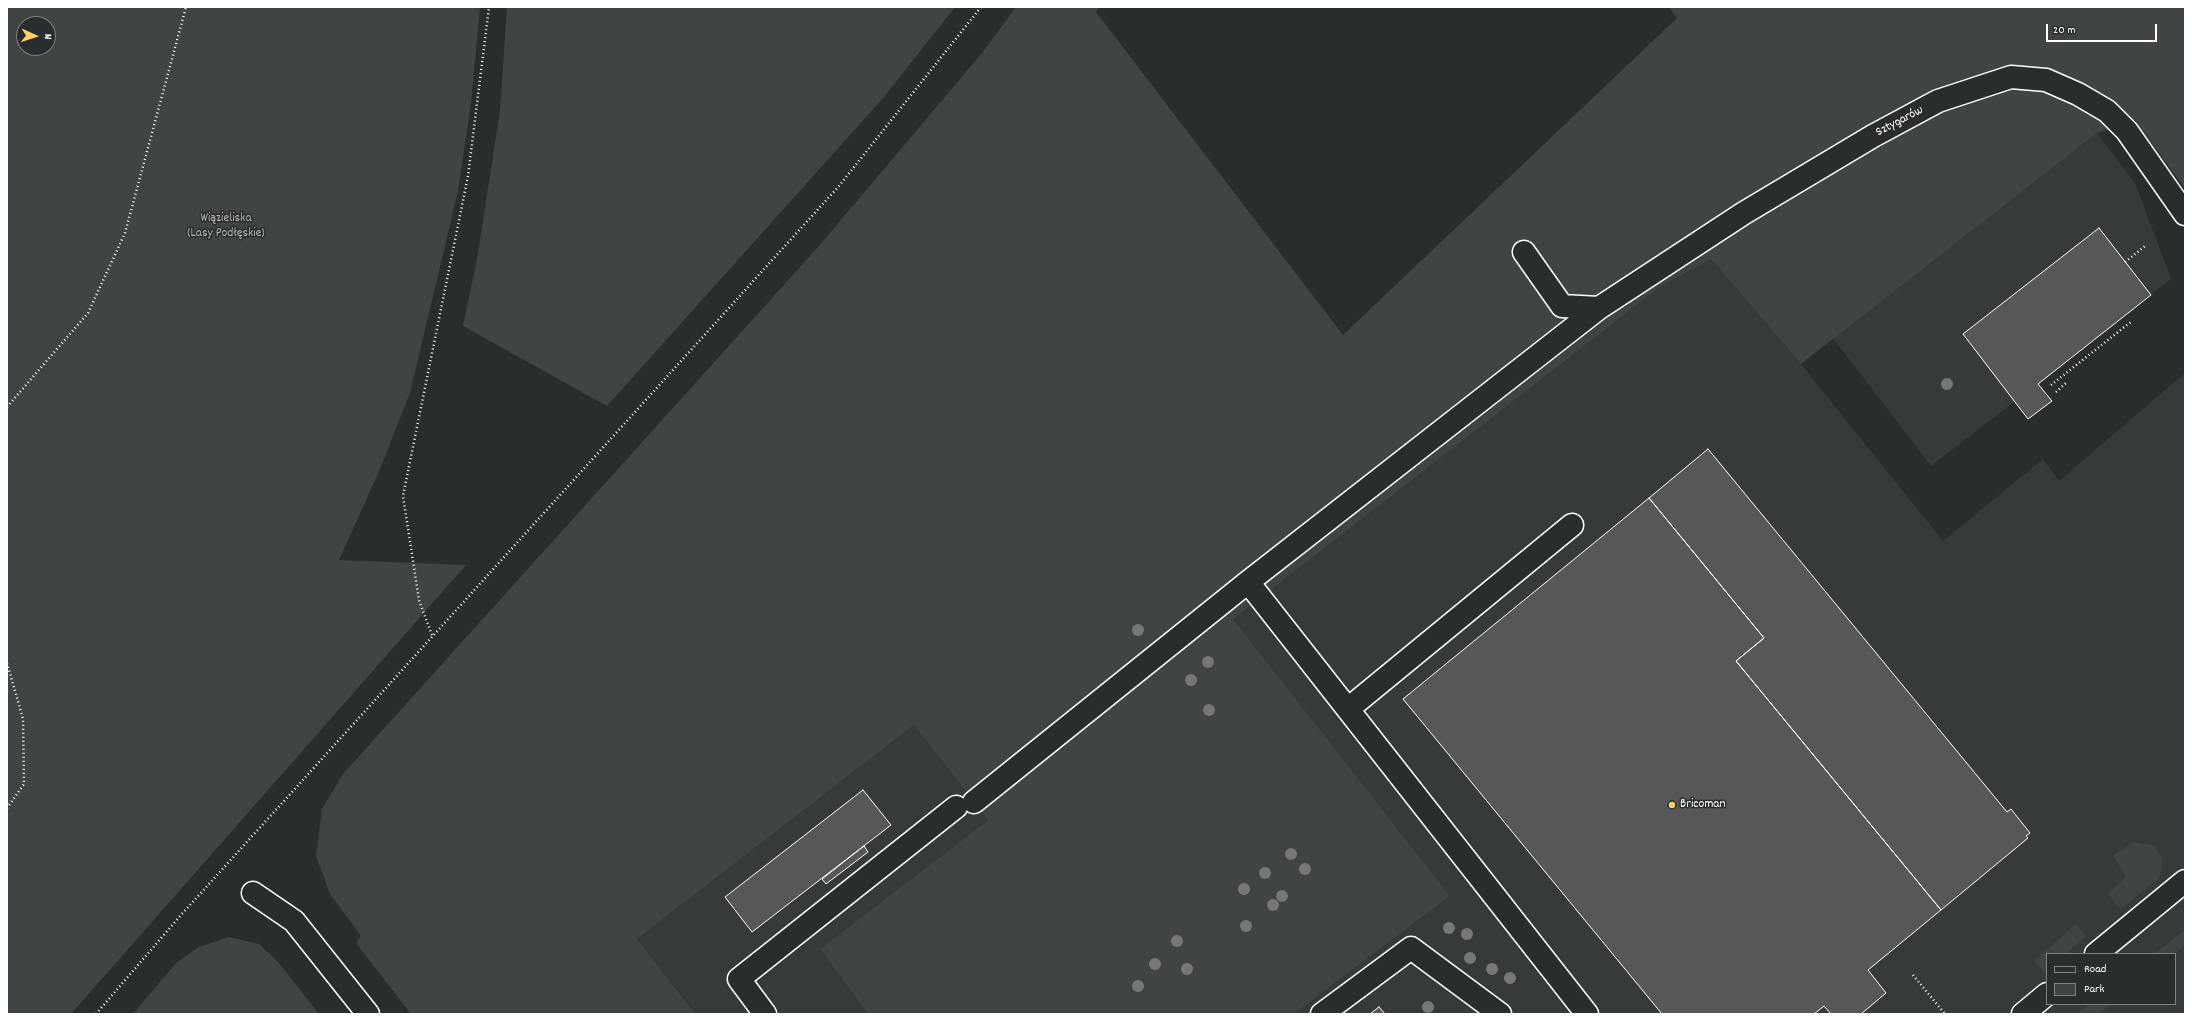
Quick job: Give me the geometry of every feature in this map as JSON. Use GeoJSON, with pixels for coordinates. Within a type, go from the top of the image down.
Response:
{"type":"FeatureCollection","features":[{"type":"Feature","properties":{"kind":"street","name":"Sztygarów"},"geometry":{"type":"LineString","coordinates":[[765,1014],[739,979],[1599,308],[1744,213],[1874,136],[1938,101],[2011,76],[2046,80],[2078,94],[2107,111],[2127,131],[2185,214]]}},
{"type":"Feature","properties":{"kind":"street"},"geometry":{"type":"LineString","coordinates":[[1524,252],[1562,306],[1599,308]]}},
{"type":"Feature","properties":{"kind":"street"},"geometry":{"type":"LineString","coordinates":[[1348,710],[1572,525]]}},
{"type":"Feature","properties":{"kind":"street"},"geometry":{"type":"LineString","coordinates":[[1248,582],[1587,1014]]}},
{"type":"Feature","properties":{"kind":"street"},"geometry":{"type":"LineString","coordinates":[[2097,953],[2185,881]]}},
{"type":"Feature","properties":{"kind":"street"},"geometry":{"type":"LineString","coordinates":[[253,893],[294,921],[368,1014]]}},
{"type":"Feature","properties":{"kind":"street"},"geometry":{"type":"LineString","coordinates":[[1322,1014],[1411,948],[1500,1014]]}},
{"type":"Feature","properties":{"kind":"street"},"geometry":{"type":"LineString","coordinates":[[2023,1014],[2046,995]]}},
{"type":"Feature","properties":{"kind":"path"},"geometry":{"type":"LineString","coordinates":[[7,407],[88,313],[124,233],[186,7]]}},
{"type":"Feature","properties":{"kind":"path"},"geometry":{"type":"LineString","coordinates":[[432,635],[419,600],[402,496],[468,176],[489,7]]}},
{"type":"Feature","properties":{"kind":"path"},"geometry":{"type":"LineString","coordinates":[[96,1014],[181,915],[432,635],[839,186],[981,7]]}},
{"type":"Feature","properties":{"kind":"path"},"geometry":{"type":"LineString","coordinates":[[2125,262],[2145,246]]}},
{"type":"Feature","properties":{"kind":"path"},"geometry":{"type":"LineString","coordinates":[[2051,385],[2132,321]]}},
{"type":"Feature","properties":{"kind":"path"},"geometry":{"type":"LineString","coordinates":[[2056,392],[2066,383]]}},
{"type":"Feature","properties":{"kind":"path"},"geometry":{"type":"LineString","coordinates":[[7,663],[23,719],[24,784],[7,808]]}},
{"type":"Feature","properties":{"kind":"path"},"geometry":{"type":"LineString","coordinates":[[1913,975],[1945,1014]]}},
{"type":"Feature","properties":{"kind":"shaded area"},"geometry":{"type":"Polygon","coordinates":[[[2097,133],[2135,183],[2171,279],[2038,384],[2052,401],[2028,419],[2014,402],[1931,466],[1833,338],[2097,133]]]}},
{"type":"Feature","properties":{"kind":"shaded area"},"geometry":{"type":"Polygon","coordinates":[[[1711,259],[1801,364],[1943,541],[2043,459],[2059,481],[2185,373],[2185,1014],[1294,1014],[1450,896],[1232,619],[1660,287],[1711,259]]]}},
{"type":"Feature","properties":{"kind":"shaded area"},"geometry":{"type":"Polygon","coordinates":[[[914,725],[988,820],[820,949],[868,1014],[697,1014],[637,939],[914,725]]]}},
{"type":"Feature","properties":{"kind":"green space","name":"Wiązieliska (Lasy Podłęskie)"},"geometry":{"type":"Polygon","coordinates":[[[7,7],[480,7],[471,103],[458,191],[410,393],[380,469],[339,560],[466,565],[71,1014],[7,1014],[7,7]]]}},
{"type":"Feature","properties":{"kind":"green space"},"geometry":{"type":"Polygon","coordinates":[[[507,7],[955,7],[884,97],[607,406],[463,326],[477,259],[500,111],[507,7]]]}},
{"type":"Feature","properties":{"kind":"green space"},"geometry":{"type":"Polygon","coordinates":[[[1016,7],[1099,7],[1096,12],[1343,335],[1677,18],[1669,7],[2185,7],[2185,189],[2135,120],[2097,133],[1801,364],[1711,259],[1660,287],[1233,619],[1450,896],[1294,1014],[868,1014],[820,949],[988,820],[914,725],[637,939],[696,1014],[411,1014],[356,943],[361,936],[330,894],[316,856],[322,809],[343,774],[818,247],[982,53],[1016,7]]]}},
{"type":"Feature","properties":{"kind":"green space"},"geometry":{"type":"Polygon","coordinates":[[[2134,842],[2155,846],[2163,861],[2159,878],[2120,909],[2108,894],[2126,877],[2113,855],[2134,842]]]}},
{"type":"Feature","properties":{"kind":"green space"},"geometry":{"type":"Polygon","coordinates":[[[2076,924],[2086,936],[2067,953],[2046,953],[2045,973],[2034,961],[2076,924]]]}},
{"type":"Feature","properties":{"kind":"green space"},"geometry":{"type":"Polygon","coordinates":[[[2185,930],[2185,945],[2175,953],[2155,953],[2185,930]]]}},
{"type":"Feature","properties":{"kind":"green space"},"geometry":{"type":"Polygon","coordinates":[[[229,937],[259,944],[279,963],[319,1014],[133,1014],[176,963],[199,947],[229,937]]]}},
{"type":"Feature","properties":{"kind":"green space"},"geometry":{"type":"Polygon","coordinates":[[[2089,1005],[2110,1005],[2099,1014],[2077,1014],[2089,1005]]]}},
{"type":"Feature","properties":{"kind":"building"},"geometry":{"type":"Polygon","coordinates":[[[2099,228],[2151,295],[2038,384],[2052,401],[2028,419],[1963,334],[2099,228]]]}},
{"type":"Feature","properties":{"kind":"building"},"geometry":{"type":"Polygon","coordinates":[[[1708,449],[2007,812],[2011,809],[2030,833],[2026,836],[2028,838],[1941,910],[1736,661],[1764,638],[1649,498],[1708,449]]]}},
{"type":"Feature","properties":{"kind":"building","name":"Bricoman"},"geometry":{"type":"Polygon","coordinates":[[[1649,498],[1764,638],[1736,661],[1941,910],[1868,970],[1886,993],[1861,1014],[1831,1014],[1824,1006],[1814,1014],[1662,1014],[1403,699],[1649,498]]]}},
{"type":"Feature","properties":{"kind":"building"},"geometry":{"type":"Polygon","coordinates":[[[863,790],[891,825],[752,932],[725,897],[863,790]]]}},
{"type":"Feature","properties":{"kind":"building"},"geometry":{"type":"Polygon","coordinates":[[[864,846],[868,852],[826,884],[822,879],[864,846]]]}},
{"type":"Feature","properties":{"kind":"building"},"geometry":{"type":"Polygon","coordinates":[[[1379,1007],[1385,1014],[1370,1014],[1379,1007]]]}},
{"type":"Feature","properties":{"kind":"place","name":"Bricoman"},"geometry":{"type":"Point","coordinates":[1672,805]}}]}
